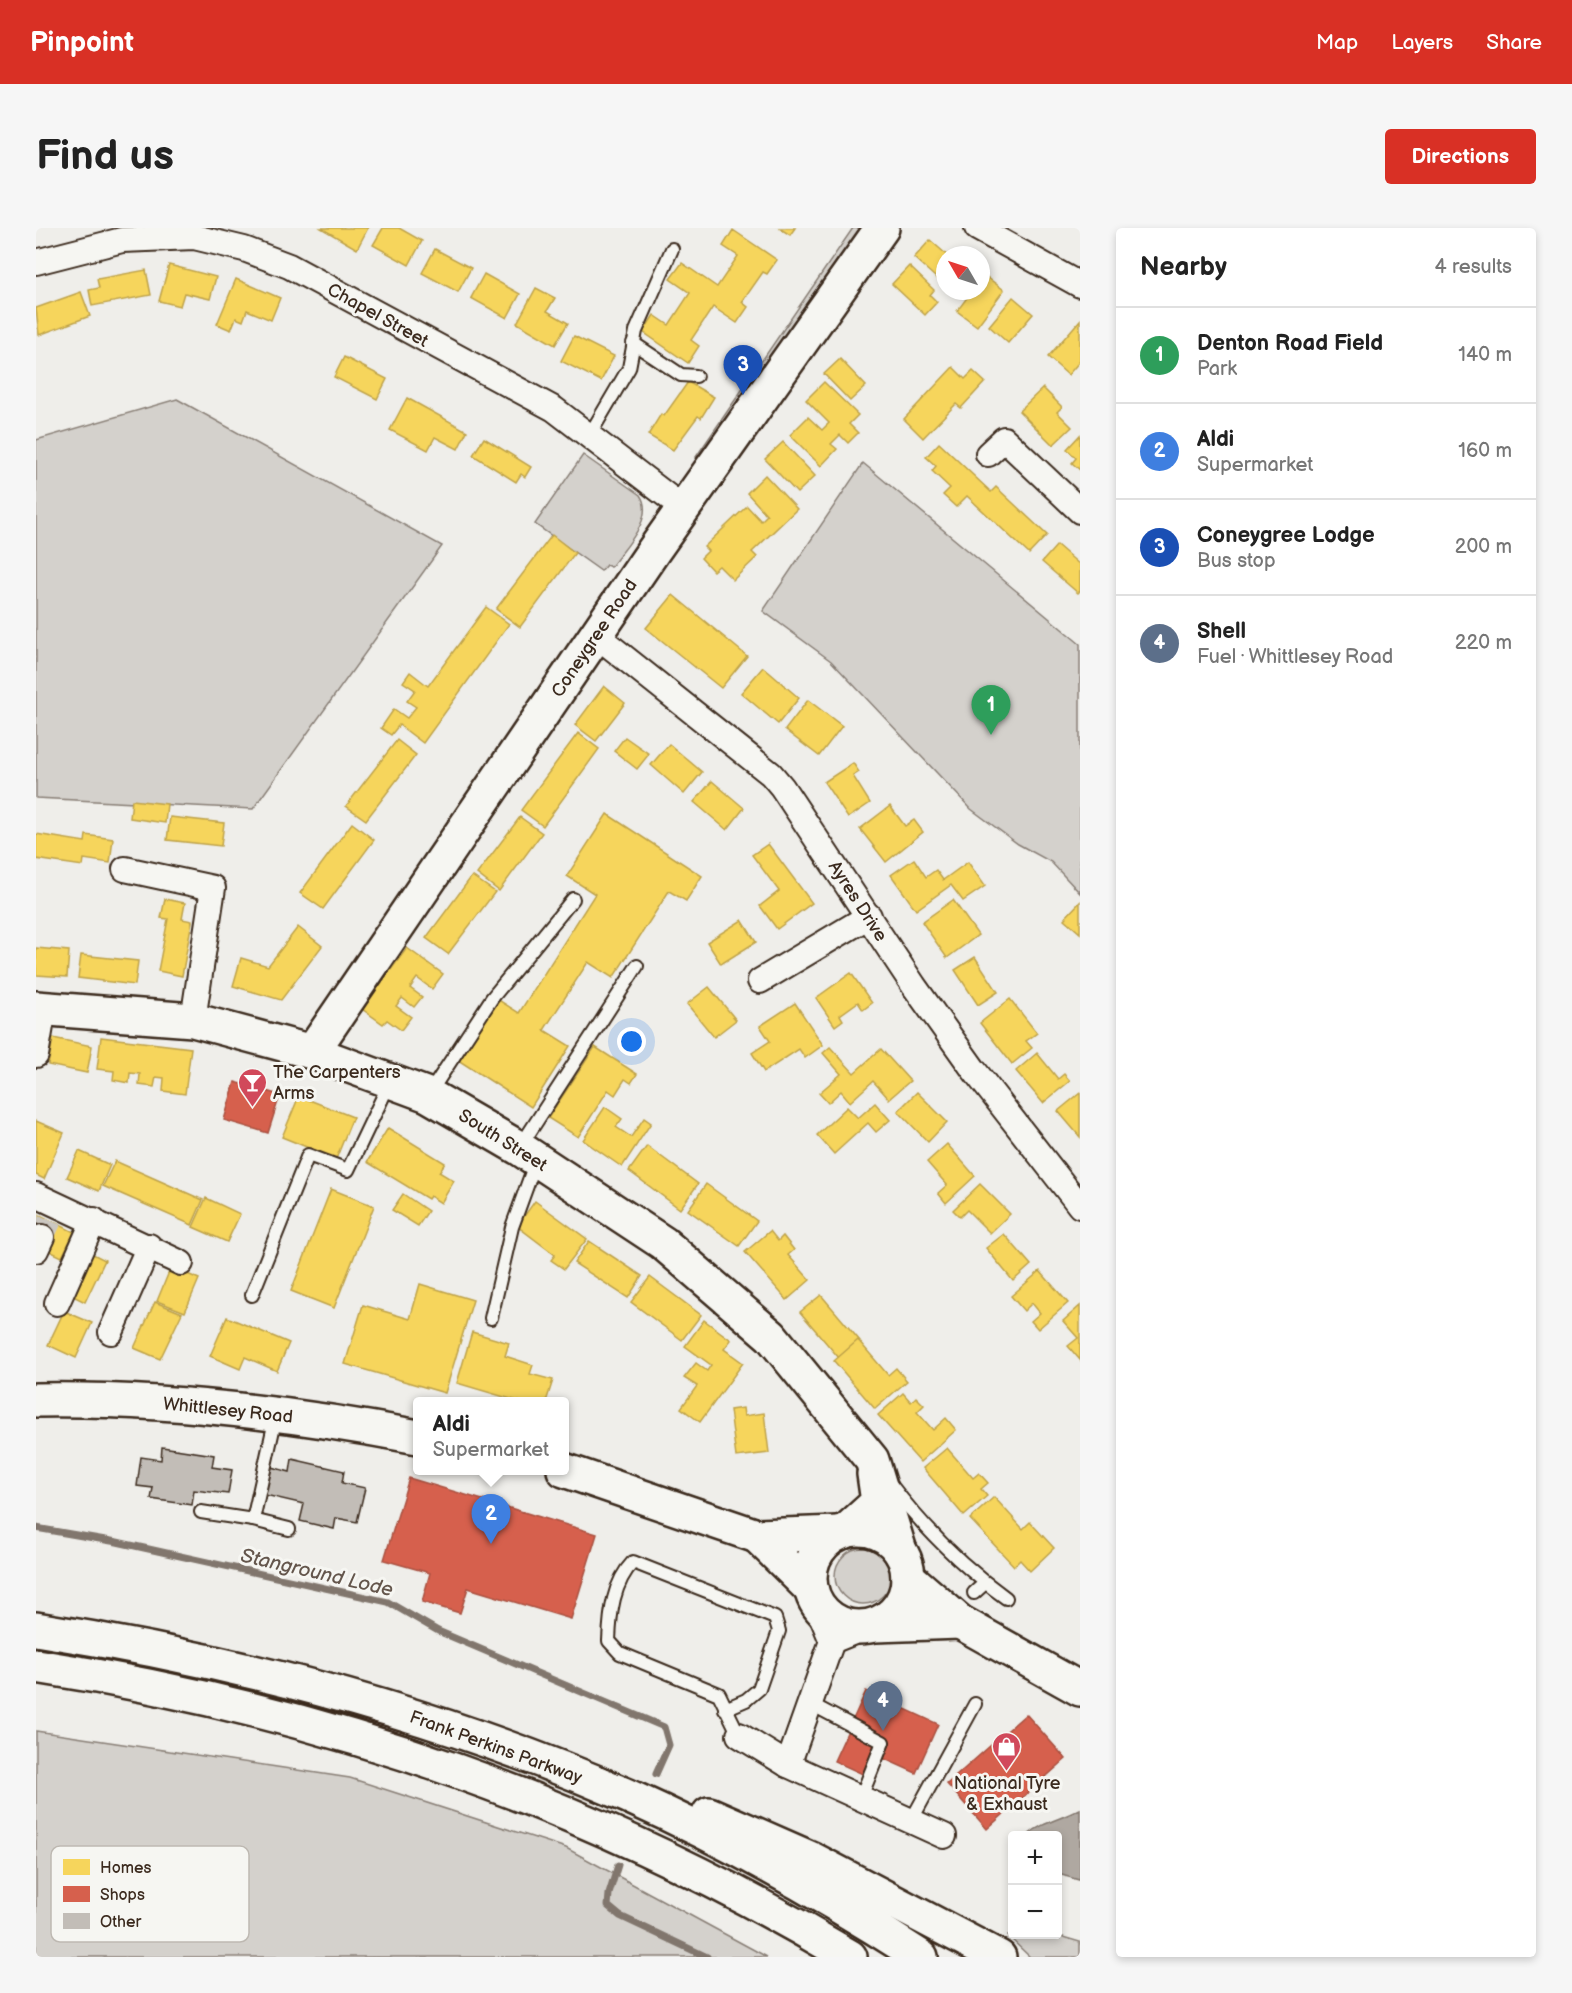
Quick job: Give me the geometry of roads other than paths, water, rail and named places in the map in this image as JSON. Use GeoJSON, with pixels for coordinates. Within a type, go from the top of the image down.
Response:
{"type":"FeatureCollection","features":[{"type":"Feature","properties":{"kind":"main road","name":"Coneygree Road"},"geometry":{"type":"LineString","coordinates":[[312,1052],[683,508],[882,228]]}},
{"type":"Feature","properties":{"kind":"main road","name":"South Street"},"geometry":{"type":"LineString","coordinates":[[40,1009],[193,1020],[312,1052],[428,1095],[527,1154],[663,1243],[771,1336],[872,1460],[904,1564]]}},
{"type":"Feature","properties":{"kind":"main road","name":"Whittlesey Road"},"geometry":{"type":"LineString","coordinates":[[36,1400],[172,1404],[337,1422],[413,1436]]}},
{"type":"Feature","properties":{"kind":"main road"},"geometry":{"type":"LineString","coordinates":[[813,1593],[810,1572],[815,1556],[825,1543],[878,1502],[872,1460]]}},
{"type":"Feature","properties":{"kind":"main road"},"geometry":{"type":"LineString","coordinates":[[569,1472],[757,1536],[861,1529],[876,1532],[890,1539],[904,1564],[906,1592],[899,1606],[872,1625]]}},
{"type":"Feature","properties":{"kind":"main road"},"geometry":{"type":"LineString","coordinates":[[757,1536],[813,1593],[823,1612],[837,1622],[852,1626],[872,1625],[967,1607]]}},
{"type":"Feature","properties":{"kind":"main road"},"geometry":{"type":"LineString","coordinates":[[904,1564],[1080,1689]]}},
{"type":"Feature","properties":{"kind":"main road","name":"Frank Perkins Parkway"},"geometry":{"type":"LineString","coordinates":[[36,1629],[214,1663],[339,1694],[441,1725],[628,1797],[804,1886],[921,1957]]}},
{"type":"Feature","properties":{"kind":"main road","name":"Frank Perkins Parkway"},"geometry":{"type":"LineString","coordinates":[[36,1666],[202,1698],[329,1730],[429,1759],[612,1831],[776,1913],[850,1957]]}},
{"type":"Feature","properties":{"kind":"main road"},"geometry":{"type":"LineString","coordinates":[[628,1797],[722,1819],[812,1859],[999,1957]]}},
{"type":"Feature","properties":{"kind":"street"},"geometry":{"type":"LineString","coordinates":[[976,228],[1080,285]]}},
{"type":"Feature","properties":{"kind":"street","name":"Chapel Street"},"geometry":{"type":"LineString","coordinates":[[36,262],[122,240],[195,233],[289,266],[554,410],[683,508]]}},
{"type":"Feature","properties":{"kind":"street"},"geometry":{"type":"LineString","coordinates":[[988,454],[1004,439],[1080,512]]}},
{"type":"Feature","properties":{"kind":"street","name":"Ayres Drive"},"geometry":{"type":"LineString","coordinates":[[596,634],[771,774],[793,801],[914,987],[974,1070],[1080,1206]]}},
{"type":"Feature","properties":{"kind":"street"},"geometry":{"type":"LineString","coordinates":[[125,869],[213,888],[193,1020]]}},
{"type":"Feature","properties":{"kind":"street"},"geometry":{"type":"LineString","coordinates":[[760,981],[869,916]]}},
{"type":"Feature","properties":{"kind":"street"},"geometry":{"type":"LineString","coordinates":[[36,1055],[40,1009]]}},
{"type":"Feature","properties":{"kind":"street"},"geometry":{"type":"LineString","coordinates":[[44,1221],[94,1220],[181,1263]]}},
{"type":"Feature","properties":{"kind":"street"},"geometry":{"type":"LineString","coordinates":[[57,1304],[94,1220]]}},
{"type":"Feature","properties":{"kind":"street"},"geometry":{"type":"LineString","coordinates":[[111,1332],[149,1246]]}},
{"type":"Feature","properties":{"kind":"street"},"geometry":{"type":"LineString","coordinates":[[788,1765],[832,1641],[813,1593]]}},
{"type":"Feature","properties":{"kind":"street"},"geometry":{"type":"LineString","coordinates":[[832,1641],[872,1625]]}},
{"type":"Feature","properties":{"kind":"street"},"geometry":{"type":"LineString","coordinates":[[739,1736],[788,1765],[945,1836]]}},
{"type":"Feature","properties":{"kind":"lane"},"geometry":{"type":"LineString","coordinates":[[589,436],[629,368],[633,343],[672,249]]}},
{"type":"Feature","properties":{"kind":"lane"},"geometry":{"type":"LineString","coordinates":[[633,343],[681,375],[696,376]]}},
{"type":"Feature","properties":{"kind":"lane"},"geometry":{"type":"LineString","coordinates":[[428,1095],[492,998],[573,899]]}},
{"type":"Feature","properties":{"kind":"lane"},"geometry":{"type":"LineString","coordinates":[[491,1318],[513,1227],[527,1154],[637,966]]}},
{"type":"Feature","properties":{"kind":"lane"},"geometry":{"type":"LineString","coordinates":[[252,1295],[308,1155],[348,1170],[390,1081]]}},
{"type":"Feature","properties":{"kind":"lane"},"geometry":{"type":"LineString","coordinates":[[253,1520],[276,1414]]}},
{"type":"Feature","properties":{"kind":"lane"},"geometry":{"type":"LineString","coordinates":[[872,1460],[907,1506],[985,1583],[1006,1598]]}},
{"type":"Feature","properties":{"kind":"lane"},"geometry":{"type":"LineString","coordinates":[[201,1512],[253,1520],[289,1529]]}},
{"type":"Feature","properties":{"kind":"lane"},"geometry":{"type":"LineString","coordinates":[[725,1708],[746,1700],[759,1689],[779,1631],[775,1618],[633,1562],[623,1573],[610,1611],[609,1641],[620,1653],[719,1694],[725,1708],[739,1736]]}},
{"type":"Feature","properties":{"kind":"lane"},"geometry":{"type":"LineString","coordinates":[[967,1607],[985,1583]]}},
{"type":"Feature","properties":{"kind":"lane"},"geometry":{"type":"LineString","coordinates":[[811,1704],[883,1742],[861,1797]]}},
{"type":"Feature","properties":{"kind":"lane"},"geometry":{"type":"LineString","coordinates":[[910,1821],[975,1704]]}},
{"type":"Feature","properties":{"kind":"waterway","name":"Stanground Lode"},"geometry":{"type":"LineString","coordinates":[[36,1528],[117,1542],[388,1602],[438,1631],[664,1727],[669,1745],[656,1774]]}},
{"type":"Feature","properties":{"kind":"waterway","name":"Stanground Lode"},"geometry":{"type":"LineString","coordinates":[[618,1865],[609,1894],[608,1906],[620,1916],[707,1957]]}},
{"type":"Feature","properties":{"kind":"tunnel"},"geometry":{"type":"LineString","coordinates":[[42,1237],[50,1220]]}},
{"type":"Feature","properties":{"kind":"place","name":"Coneygree Lodge"},"geometry":{"type":"Point","coordinates":[743,395]}},
{"type":"Feature","properties":{"kind":"place","name":"Denton Road Field"},"geometry":{"type":"Point","coordinates":[991,735]}},
{"type":"Feature","properties":{"kind":"place","name":"The Carpenters Arms"},"geometry":{"type":"Point","coordinates":[252,1108]}},
{"type":"Feature","properties":{"kind":"place","name":"Aldi"},"geometry":{"type":"Point","coordinates":[491,1544]}},
{"type":"Feature","properties":{"kind":"place","name":"Shell"},"geometry":{"type":"Point","coordinates":[883,1731]}},
{"type":"Feature","properties":{"kind":"place","name":"National Tyre & Exhaust"},"geometry":{"type":"Point","coordinates":[1007,1772]}}]}
